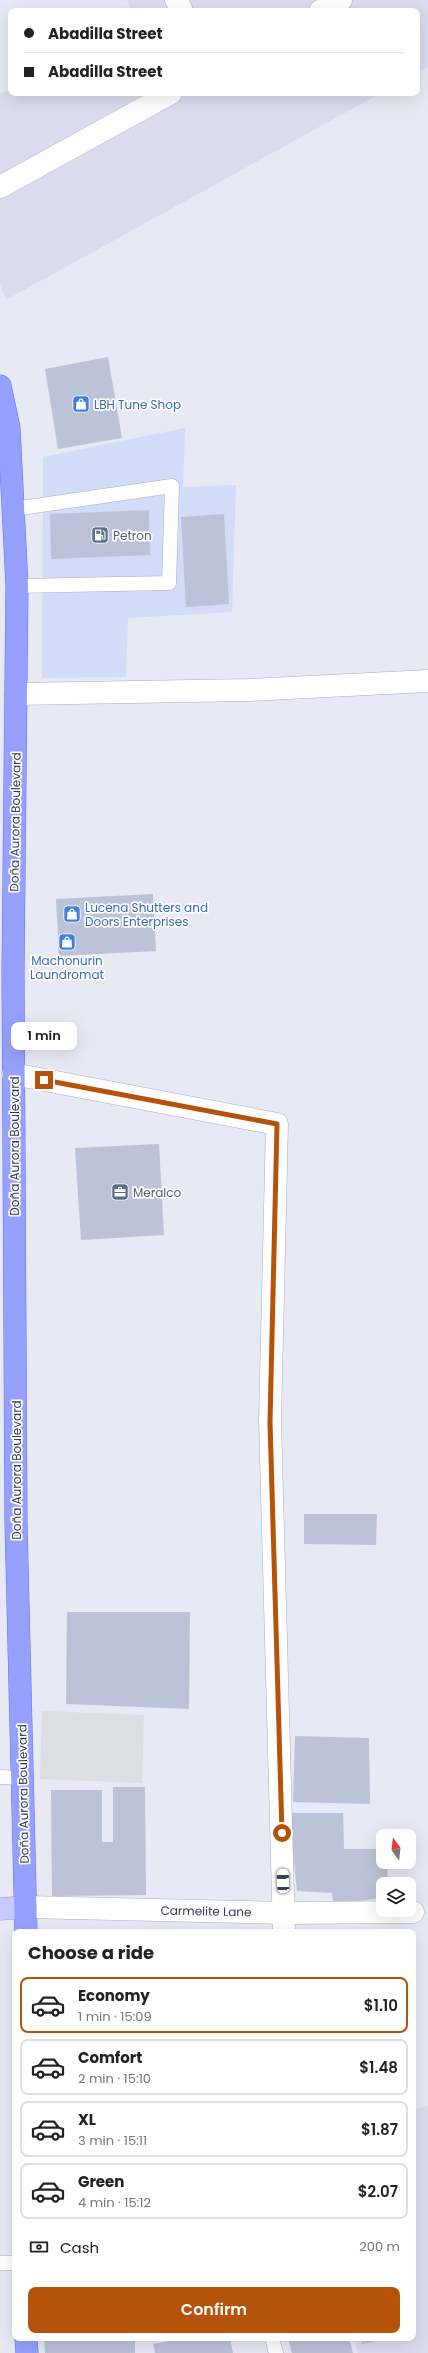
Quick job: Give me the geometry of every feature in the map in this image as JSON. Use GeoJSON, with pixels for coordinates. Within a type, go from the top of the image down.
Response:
{"type":"FeatureCollection","features":[{"type":"Feature","properties":{"kind":"main road","name":"Doña Aurora Boulevard"},"geometry":{"type":"LineString","coordinates":[[0,386],[9,428],[17,586],[14,1074],[7,1152],[26,1929]]}},
{"type":"Feature","properties":{"kind":"main road"},"geometry":{"type":"LineString","coordinates":[[26,2341],[27,2353]]}},
{"type":"Feature","properties":{"kind":"street"},"geometry":{"type":"LineString","coordinates":[[325,8],[340,0]]}},
{"type":"Feature","properties":{"kind":"street"},"geometry":{"type":"LineString","coordinates":[[0,187],[166,96]]}},
{"type":"Feature","properties":{"kind":"street"},"geometry":{"type":"LineString","coordinates":[[16,694],[249,690],[428,681]]}},
{"type":"Feature","properties":{"kind":"street"},"geometry":{"type":"LineString","coordinates":[[14,1074],[277,1124],[270,1422],[284,1922]]}},
{"type":"Feature","properties":{"kind":"street","name":"Carmelite Lane"},"geometry":{"type":"LineString","coordinates":[[0,1909],[26,1907],[284,1922],[376,1915]]}},
{"type":"Feature","properties":{"kind":"lane"},"geometry":{"type":"LineString","coordinates":[[14,509],[172,486],[170,582],[17,586]]}},
{"type":"Feature","properties":{"kind":"lane"},"geometry":{"type":"LineString","coordinates":[[0,1777],[23,1778]]}},
{"type":"Feature","properties":{"kind":"lane"},"geometry":{"type":"LineString","coordinates":[[0,2263],[12,2262]]}},
{"type":"Feature","properties":{"kind":"lane"},"geometry":{"type":"LineString","coordinates":[[273,2341],[276,2353]]}},
{"type":"Feature","properties":{"kind":"shaded area"},"geometry":{"type":"Polygon","coordinates":[[[127,0],[428,0],[428,67],[420,71],[420,8],[131,8],[127,0]]]}},
{"type":"Feature","properties":{"kind":"shaded area"},"geometry":{"type":"Polygon","coordinates":[[[8,90],[8,96],[376,96],[6,300],[0,284],[0,94],[8,90]]]}},
{"type":"Feature","properties":{"kind":"shaded area"},"geometry":{"type":"Polygon","coordinates":[[[185,428],[183,487],[236,485],[232,612],[128,618],[126,677],[42,678],[43,457],[185,428]]]}},
{"type":"Feature","properties":{"kind":"shaded area"},"geometry":{"type":"Polygon","coordinates":[[[42,1711],[144,1715],[142,1783],[40,1779],[42,1711]]]}},
{"type":"Feature","properties":{"kind":"shaded area"},"geometry":{"type":"Polygon","coordinates":[[[428,2106],[428,2353],[358,2353],[355,2341],[416,2341],[416,2109],[428,2106]]]}},
{"type":"Feature","properties":{"kind":"building"},"geometry":{"type":"Polygon","coordinates":[[[108,357],[122,438],[58,449],[45,369],[108,357]]]}},
{"type":"Feature","properties":{"kind":"building","name":"Petron"},"geometry":{"type":"Polygon","coordinates":[[[149,510],[150,555],[51,559],[50,514],[149,510]]]}},
{"type":"Feature","properties":{"kind":"building"},"geometry":{"type":"Polygon","coordinates":[[[224,514],[229,604],[186,607],[181,517],[224,514]]]}},
{"type":"Feature","properties":{"kind":"building"},"geometry":{"type":"Polygon","coordinates":[[[153,894],[156,951],[59,956],[56,899],[153,894]]]}},
{"type":"Feature","properties":{"kind":"building","name":"Meralco"},"geometry":{"type":"Polygon","coordinates":[[[159,1144],[164,1235],[81,1240],[75,1148],[159,1144]]]}},
{"type":"Feature","properties":{"kind":"building"},"geometry":{"type":"Polygon","coordinates":[[[304,1514],[377,1514],[376,1545],[304,1544],[304,1514]]]}},
{"type":"Feature","properties":{"kind":"building"},"geometry":{"type":"Polygon","coordinates":[[[67,1612],[190,1612],[189,1709],[66,1704],[67,1612]]]}},
{"type":"Feature","properties":{"kind":"building"},"geometry":{"type":"Polygon","coordinates":[[[295,1736],[369,1738],[370,1804],[293,1802],[295,1736]]]}},
{"type":"Feature","properties":{"kind":"building"},"geometry":{"type":"Polygon","coordinates":[[[113,1787],[145,1787],[146,1895],[52,1896],[51,1790],[102,1790],[102,1842],[113,1842],[113,1787]]]}},
{"type":"Feature","properties":{"kind":"building"},"geometry":{"type":"Polygon","coordinates":[[[289,1813],[343,1813],[344,1849],[376,1849],[376,1869],[387,1869],[388,1877],[376,1877],[376,1899],[333,1904],[332,1893],[297,1891],[289,1813]]]}},
{"type":"Feature","properties":{"kind":"building"},"geometry":{"type":"Polygon","coordinates":[[[44,2341],[135,2341],[135,2353],[45,2353],[44,2341]]]}},
{"type":"Feature","properties":{"kind":"building"},"geometry":{"type":"Polygon","coordinates":[[[169,2341],[231,2341],[233,2353],[155,2353],[153,2344],[169,2341]]]}},
{"type":"Feature","properties":{"kind":"building"},"geometry":{"type":"Polygon","coordinates":[[[289,2341],[350,2341],[353,2353],[292,2353],[289,2341]]]}},
{"type":"Feature","properties":{"kind":"building"},"geometry":{"type":"Polygon","coordinates":[[[361,2341],[376,2341],[362,2344],[361,2341]]]}},
{"type":"Feature","properties":{"kind":"place","name":"LBH Tune Shop"},"geometry":{"type":"Point","coordinates":[81,404]}},
{"type":"Feature","properties":{"kind":"place","name":"Petron"},"geometry":{"type":"Point","coordinates":[100,535]}},
{"type":"Feature","properties":{"kind":"place","name":"Lucena Shutters and Doors Enterprises"},"geometry":{"type":"Point","coordinates":[72,914]}},
{"type":"Feature","properties":{"kind":"place","name":"Machonurin Laundromat"},"geometry":{"type":"Point","coordinates":[67,942]}},
{"type":"Feature","properties":{"kind":"place","name":"Meralco"},"geometry":{"type":"Point","coordinates":[120,1192]}},
{"type":"Feature","properties":{"kind":"route"},"geometry":{"type":"LineString","coordinates":[[44,1080],[277,1124],[270,1422],[282,1833]]}}]}
